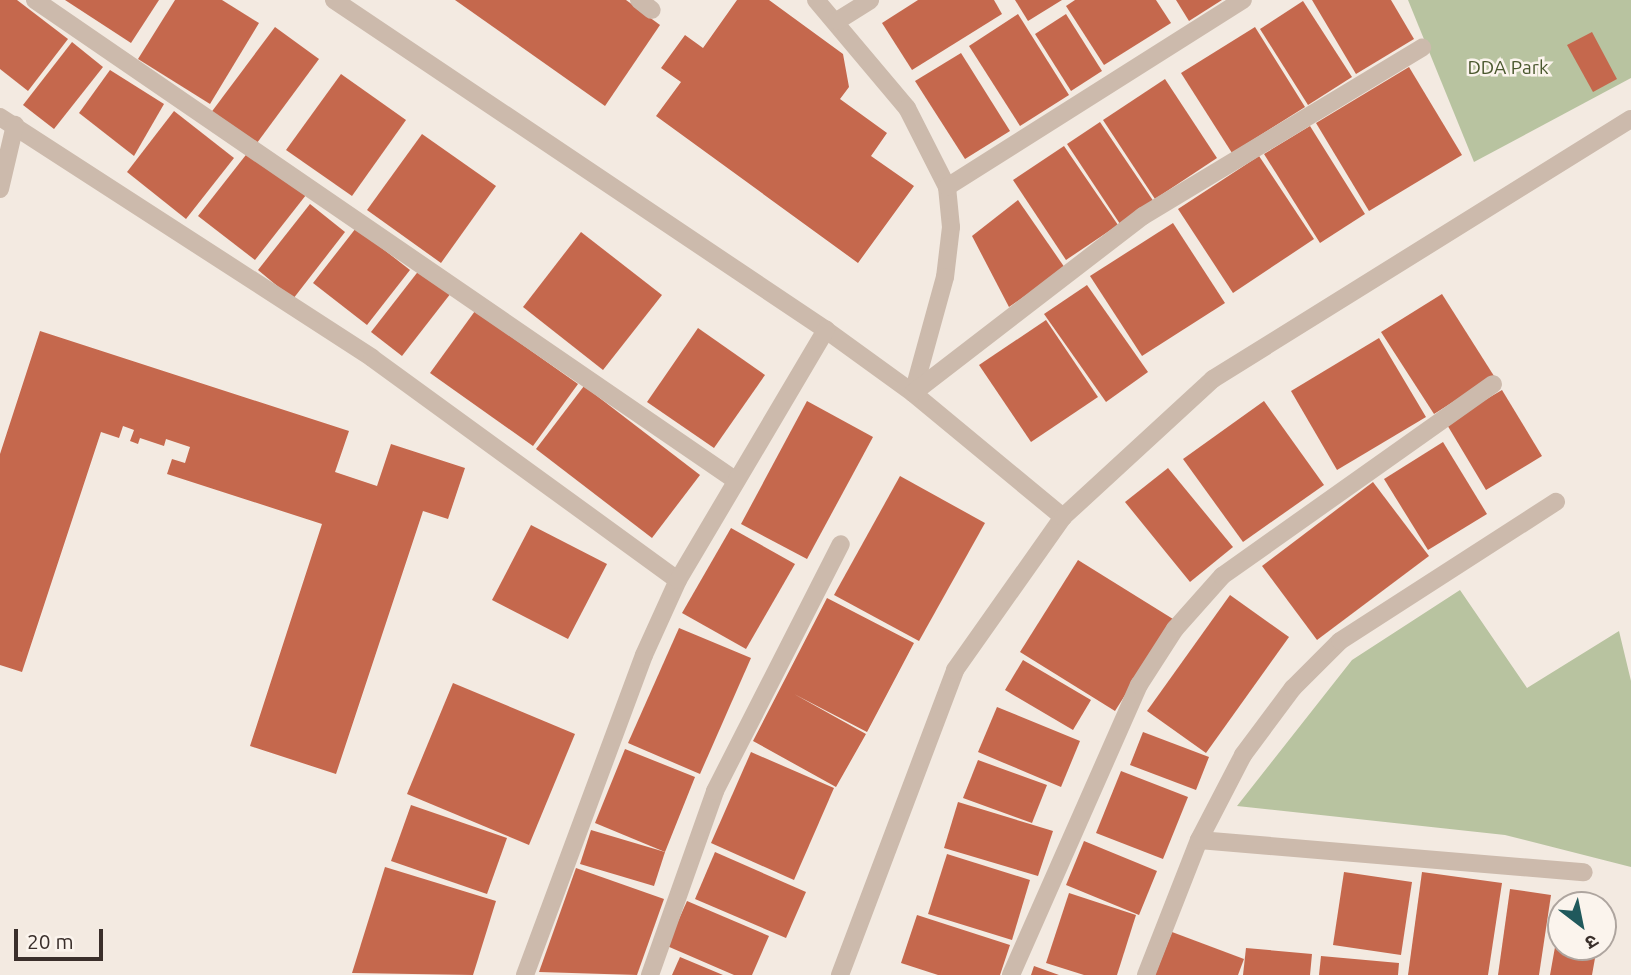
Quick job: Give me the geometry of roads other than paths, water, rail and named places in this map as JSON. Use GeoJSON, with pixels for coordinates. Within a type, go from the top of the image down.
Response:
{"type":"FeatureCollection","features":[{"type":"Feature","properties":{"kind":"street"},"geometry":{"type":"LineString","coordinates":[[35,0],[736,480]]}},
{"type":"Feature","properties":{"kind":"street"},"geometry":{"type":"LineString","coordinates":[[334,0],[914,393],[1063,517]]}},
{"type":"Feature","properties":{"kind":"street"},"geometry":{"type":"LineString","coordinates":[[816,0],[907,108],[947,187],[951,227],[945,277],[914,393]]}},
{"type":"Feature","properties":{"kind":"street"},"geometry":{"type":"LineString","coordinates":[[836,21],[870,0]]}},
{"type":"Feature","properties":{"kind":"street"},"geometry":{"type":"LineString","coordinates":[[947,187],[1243,0]]}},
{"type":"Feature","properties":{"kind":"street"},"geometry":{"type":"LineString","coordinates":[[914,393],[1143,216],[1422,48]]}},
{"type":"Feature","properties":{"kind":"street"},"geometry":{"type":"LineString","coordinates":[[840,975],[955,670],[1063,517],[1213,379],[1631,119]]}},
{"type":"Feature","properties":{"kind":"street"},"geometry":{"type":"LineString","coordinates":[[0,189],[7,121],[372,358],[678,580]]}},
{"type":"Feature","properties":{"kind":"street"},"geometry":{"type":"LineString","coordinates":[[525,975],[644,655],[678,580],[826,331]]}},
{"type":"Feature","properties":{"kind":"street"},"geometry":{"type":"LineString","coordinates":[[1011,975],[1139,685],[1175,629],[1222,576],[1493,384]]}},
{"type":"Feature","properties":{"kind":"street"},"geometry":{"type":"LineString","coordinates":[[1146,975],[1199,840],[1243,755],[1293,688],[1340,641],[1556,502]]}},
{"type":"Feature","properties":{"kind":"street"},"geometry":{"type":"LineString","coordinates":[[650,975],[715,791],[841,544]]}},
{"type":"Feature","properties":{"kind":"street"},"geometry":{"type":"LineString","coordinates":[[1199,840],[1584,872]]}},
{"type":"Feature","properties":{"kind":"park label","name":"DDA Park"},"geometry":{"type":"Point","coordinates":[1508,68]}}]}
